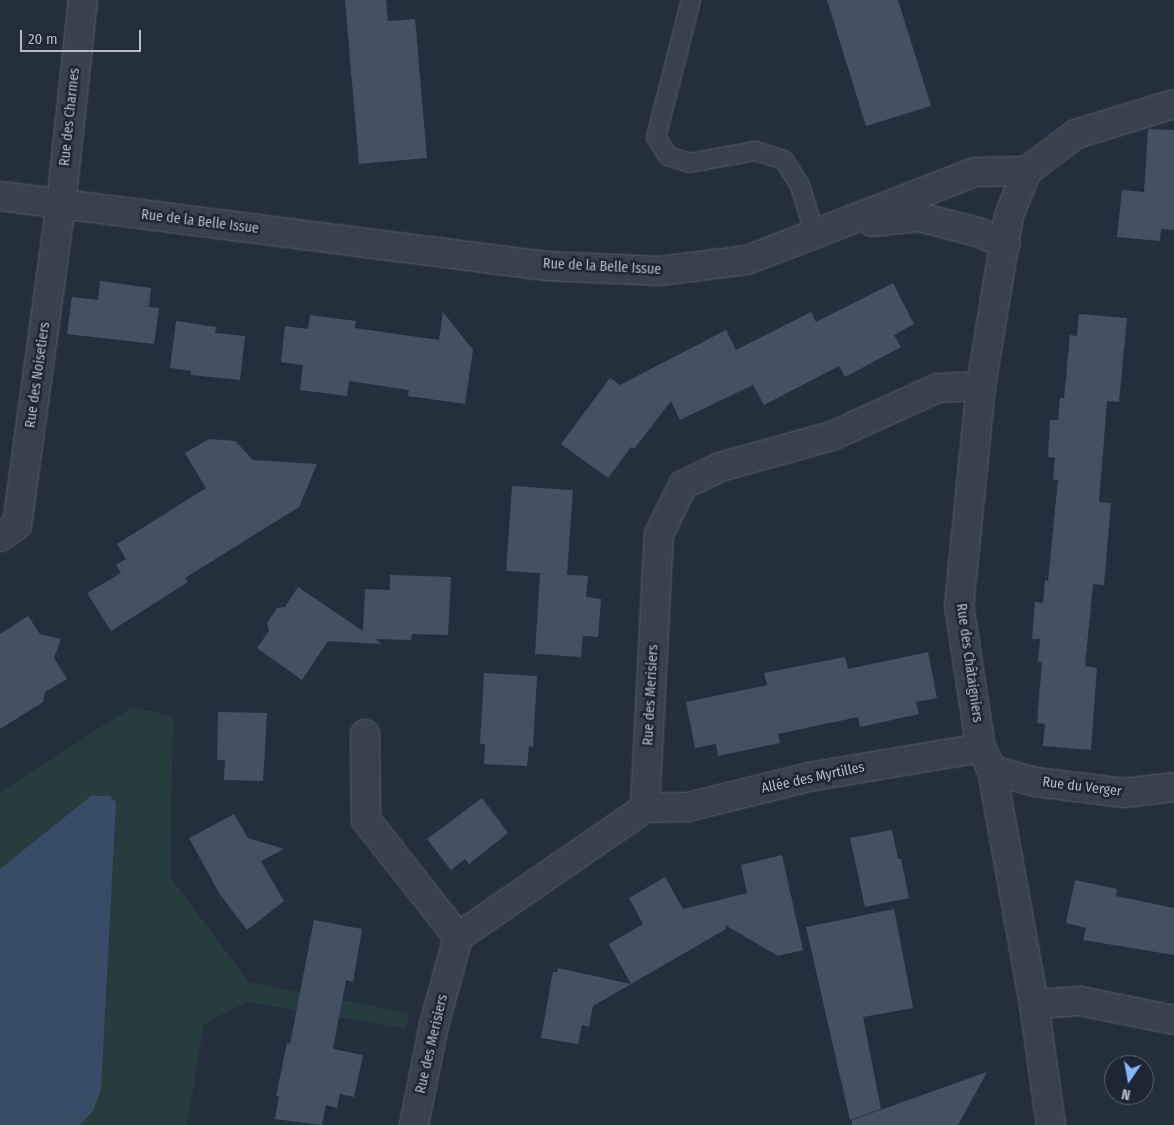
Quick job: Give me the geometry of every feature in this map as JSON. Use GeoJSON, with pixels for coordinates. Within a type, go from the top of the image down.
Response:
{"type":"FeatureCollection","features":[{"type":"Feature","properties":{"kind":"street","name":"Rue des Charmes"},"geometry":{"type":"LineString","coordinates":[[61,205],[83,0]]}},
{"type":"Feature","properties":{"kind":"street"},"geometry":{"type":"LineString","coordinates":[[1028,171],[1076,134],[1174,104]]}},
{"type":"Feature","properties":{"kind":"street","name":"Rue de la Belle Issue"},"geometry":{"type":"LineString","coordinates":[[0,196],[546,266],[660,271],[747,260],[975,172],[1028,171]]}},
{"type":"Feature","properties":{"kind":"street","name":"Rue des Châtaigniers"},"geometry":{"type":"LineString","coordinates":[[1028,171],[1010,215],[981,386],[959,605],[1034,1004],[1051,1125]]}},
{"type":"Feature","properties":{"kind":"street","name":"Rue des Noisetiers"},"geometry":{"type":"LineString","coordinates":[[0,537],[17,525],[61,205]]}},
{"type":"Feature","properties":{"kind":"street"},"geometry":{"type":"LineString","coordinates":[[827,230],[919,217],[978,232],[1006,244]]}},
{"type":"Feature","properties":{"kind":"street","name":"Rue des Merisiers"},"geometry":{"type":"LineString","coordinates":[[645,808],[659,534],[683,485],[720,467],[832,436],[938,388],[981,386]]}},
{"type":"Feature","properties":{"kind":"street"},"geometry":{"type":"LineString","coordinates":[[365,734],[366,820],[458,937],[645,808]]}},
{"type":"Feature","properties":{"kind":"street","name":"Rue du Verger"},"geometry":{"type":"LineString","coordinates":[[987,759],[1036,782],[1124,793],[1174,787]]}},
{"type":"Feature","properties":{"kind":"street","name":"Allée des Myrtilles"},"geometry":{"type":"LineString","coordinates":[[645,808],[688,806],[809,777],[987,759]]}},
{"type":"Feature","properties":{"kind":"street","name":"Rue des Merisiers"},"geometry":{"type":"LineString","coordinates":[[414,1125],[434,1025],[458,937]]}},
{"type":"Feature","properties":{"kind":"street"},"geometry":{"type":"LineString","coordinates":[[1034,1004],[1080,1001],[1174,1020]]}},
{"type":"Feature","properties":{"kind":"lane"},"geometry":{"type":"LineString","coordinates":[[691,0],[656,137],[668,156],[689,163],[756,151],[784,160],[827,230]]}},
{"type":"Feature","properties":{"kind":"green space"},"geometry":{"type":"Polygon","coordinates":[[[132,707],[173,716],[170,877],[249,982],[409,1013],[406,1029],[247,1002],[204,1024],[187,1125],[0,1125],[0,792],[132,707]]]}},
{"type":"Feature","properties":{"kind":"water"},"geometry":{"type":"Polygon","coordinates":[[[91,796],[110,796],[116,803],[101,1089],[93,1111],[80,1125],[0,1125],[0,869],[91,796]]]}},
{"type":"Feature","properties":{"kind":"building"},"geometry":{"type":"Polygon","coordinates":[[[345,0],[386,0],[388,21],[415,19],[427,158],[359,164],[345,0]]]}},
{"type":"Feature","properties":{"kind":"building"},"geometry":{"type":"Polygon","coordinates":[[[827,0],[898,0],[931,106],[866,126],[827,0]]]}},
{"type":"Feature","properties":{"kind":"building"},"geometry":{"type":"Polygon","coordinates":[[[1148,129],[1174,130],[1174,230],[1161,229],[1160,241],[1117,237],[1122,190],[1144,192],[1148,129]]]}},
{"type":"Feature","properties":{"kind":"building"},"geometry":{"type":"Polygon","coordinates":[[[100,281],[151,288],[149,307],[159,308],[154,344],[67,334],[72,297],[98,300],[100,281]]]}},
{"type":"Feature","properties":{"kind":"building"},"geometry":{"type":"Polygon","coordinates":[[[893,283],[914,324],[894,335],[901,347],[845,377],[839,366],[764,405],[753,385],[680,420],[671,401],[634,449],[631,447],[608,478],[561,444],[610,378],[620,385],[726,330],[736,350],[811,312],[816,322],[893,283]]]}},
{"type":"Feature","properties":{"kind":"building"},"geometry":{"type":"Polygon","coordinates":[[[443,312],[473,350],[465,404],[408,396],[409,390],[349,381],[347,396],[300,390],[303,365],[281,362],[285,326],[308,329],[310,315],[356,321],[355,328],[439,340],[443,312]]]}},
{"type":"Feature","properties":{"kind":"building"},"geometry":{"type":"Polygon","coordinates":[[[1079,314],[1127,318],[1119,402],[1107,401],[1099,502],[1111,503],[1104,585],[1093,584],[1085,666],[1097,668],[1091,750],[1043,746],[1045,724],[1037,723],[1042,662],[1038,662],[1040,639],[1032,639],[1035,602],[1043,603],[1045,580],[1048,581],[1058,480],[1053,480],[1055,458],[1048,457],[1050,420],[1058,420],[1060,398],[1064,398],[1070,335],[1077,336],[1079,314]]]}},
{"type":"Feature","properties":{"kind":"building"},"geometry":{"type":"Polygon","coordinates":[[[176,321],[216,327],[215,333],[245,336],[240,380],[191,375],[191,371],[170,368],[176,321]]]}},
{"type":"Feature","properties":{"kind":"building"},"geometry":{"type":"Polygon","coordinates":[[[209,439],[235,441],[253,460],[317,464],[299,507],[185,578],[188,582],[111,631],[87,593],[121,573],[116,565],[126,559],[117,544],[206,488],[185,453],[209,439]]]}},
{"type":"Feature","properties":{"kind":"building"},"geometry":{"type":"Polygon","coordinates":[[[512,486],[573,490],[567,575],[506,571],[512,486]]]}},
{"type":"Feature","properties":{"kind":"building"},"geometry":{"type":"Polygon","coordinates":[[[540,573],[588,576],[586,597],[601,599],[598,637],[583,636],[581,657],[535,654],[540,573]]]}},
{"type":"Feature","properties":{"kind":"building"},"geometry":{"type":"Polygon","coordinates":[[[390,575],[451,577],[448,635],[412,634],[411,640],[375,639],[382,644],[328,641],[302,680],[257,648],[269,631],[267,623],[277,608],[285,607],[298,587],[363,631],[365,589],[390,590],[390,575]]]}},
{"type":"Feature","properties":{"kind":"building"},"geometry":{"type":"Polygon","coordinates":[[[28,616],[40,634],[61,639],[54,658],[67,679],[45,692],[43,702],[0,729],[0,634],[28,616]]]}},
{"type":"Feature","properties":{"kind":"building"},"geometry":{"type":"Polygon","coordinates":[[[928,652],[937,698],[916,702],[919,714],[860,727],[858,717],[778,734],[780,743],[718,756],[716,744],[695,748],[686,702],[767,685],[764,673],[845,657],[848,669],[928,652]]]}},
{"type":"Feature","properties":{"kind":"building"},"geometry":{"type":"Polygon","coordinates":[[[484,673],[537,676],[533,747],[529,746],[527,766],[484,764],[485,744],[480,744],[484,673]]]}},
{"type":"Feature","properties":{"kind":"building"},"geometry":{"type":"Polygon","coordinates":[[[218,712],[267,713],[263,781],[224,780],[225,760],[217,760],[218,712]]]}},
{"type":"Feature","properties":{"kind":"building"},"geometry":{"type":"Polygon","coordinates":[[[482,798],[508,833],[469,864],[465,859],[451,870],[427,839],[482,798]]]}},
{"type":"Feature","properties":{"kind":"building"},"geometry":{"type":"Polygon","coordinates":[[[234,814],[248,838],[284,849],[261,861],[284,901],[247,930],[219,893],[189,838],[234,814]]]}},
{"type":"Feature","properties":{"kind":"building"},"geometry":{"type":"Polygon","coordinates":[[[892,830],[898,859],[901,859],[909,898],[865,907],[850,838],[892,830]]]}},
{"type":"Feature","properties":{"kind":"building"},"geometry":{"type":"Polygon","coordinates":[[[782,855],[803,950],[778,956],[725,925],[726,929],[631,984],[609,944],[643,924],[629,898],[665,877],[683,909],[747,893],[741,865],[782,855]]]}},
{"type":"Feature","properties":{"kind":"building"},"geometry":{"type":"Polygon","coordinates":[[[1075,880],[1117,889],[1116,896],[1174,908],[1174,955],[1083,940],[1086,928],[1066,923],[1075,880]]]}},
{"type":"Feature","properties":{"kind":"building"},"geometry":{"type":"Polygon","coordinates":[[[894,909],[913,1008],[863,1017],[881,1109],[850,1120],[806,927],[894,909]]]}},
{"type":"Feature","properties":{"kind":"building"},"geometry":{"type":"Polygon","coordinates":[[[314,920],[362,929],[353,982],[346,980],[333,1049],[363,1055],[354,1097],[340,1094],[337,1108],[326,1105],[322,1125],[275,1119],[279,1096],[276,1096],[287,1043],[290,1044],[314,920]]]}},
{"type":"Feature","properties":{"kind":"building"},"geometry":{"type":"Polygon","coordinates":[[[558,968],[631,984],[593,1006],[589,1027],[582,1025],[578,1044],[541,1038],[553,972],[557,972],[558,968]]]}},
{"type":"Feature","properties":{"kind":"building"},"geometry":{"type":"Polygon","coordinates":[[[987,1072],[958,1125],[852,1125],[852,1120],[987,1072]]]}}]}
